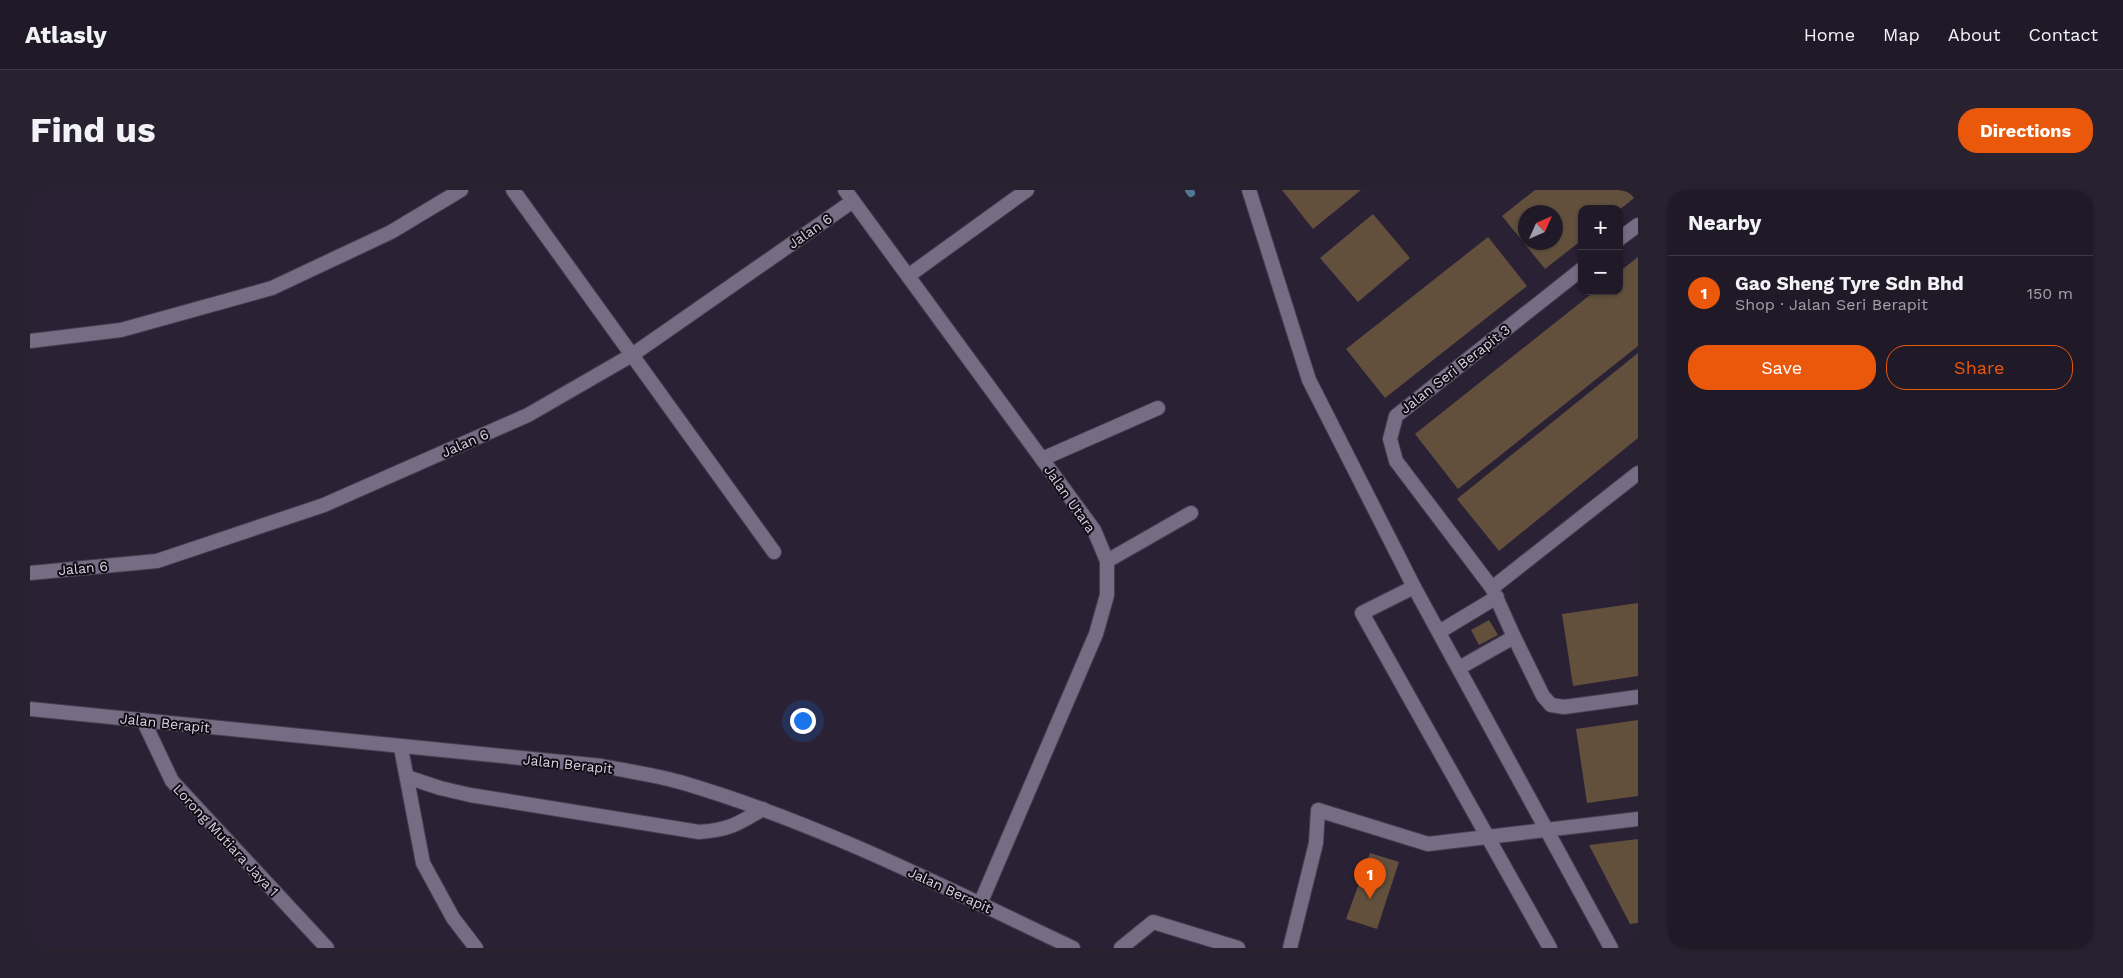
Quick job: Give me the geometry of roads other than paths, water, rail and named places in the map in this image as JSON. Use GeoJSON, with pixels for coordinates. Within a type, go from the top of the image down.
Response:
{"type":"FeatureCollection","features":[{"type":"Feature","properties":{"kind":"street"},"geometry":{"type":"LineString","coordinates":[[30,341],[121,330],[272,288],[391,232],[461,190]]}},
{"type":"Feature","properties":{"kind":"street"},"geometry":{"type":"LineString","coordinates":[[513,190],[774,552]]}},
{"type":"Feature","properties":{"kind":"street"},"geometry":{"type":"LineString","coordinates":[[908,276],[1027,190]]}},
{"type":"Feature","properties":{"kind":"street"},"geometry":{"type":"LineString","coordinates":[[1249,190],[1309,380],[1414,587],[1548,829],[1611,948]]}},
{"type":"Feature","properties":{"kind":"street","name":"Jalan 6"},"geometry":{"type":"LineString","coordinates":[[30,573],[157,561],[324,505],[528,415],[632,355],[849,195]]}},
{"type":"Feature","properties":{"kind":"street","name":"Jalan Utara"},"geometry":{"type":"LineString","coordinates":[[849,195],[1094,530],[1107,561],[1107,595],[1096,634],[980,904]]}},
{"type":"Feature","properties":{"kind":"street"},"geometry":{"type":"LineString","coordinates":[[1623,236],[1638,225]]}},
{"type":"Feature","properties":{"kind":"street","name":"Jalan Seri Berapit 3"},"geometry":{"type":"LineString","coordinates":[[1578,272],[1396,416],[1390,439],[1396,461],[1494,592],[1543,696],[1551,705],[1564,707],[1638,697]]}},
{"type":"Feature","properties":{"kind":"street"},"geometry":{"type":"LineString","coordinates":[[1042,459],[1158,408]]}},
{"type":"Feature","properties":{"kind":"street"},"geometry":{"type":"LineString","coordinates":[[1439,632],[1494,592],[1638,473]]}},
{"type":"Feature","properties":{"kind":"street"},"geometry":{"type":"LineString","coordinates":[[1107,561],[1191,513]]}},
{"type":"Feature","properties":{"kind":"street"},"geometry":{"type":"LineString","coordinates":[[1414,587],[1362,613],[1550,948]]}},
{"type":"Feature","properties":{"kind":"street"},"geometry":{"type":"LineString","coordinates":[[1459,668],[1514,637]]}},
{"type":"Feature","properties":{"kind":"street","name":"Jalan Berapit"},"geometry":{"type":"LineString","coordinates":[[30,709],[402,748],[602,766],[677,782],[763,809],[834,836],[1073,948]]}},
{"type":"Feature","properties":{"kind":"street","name":"Lorong Mutiara Jaya 1"},"geometry":{"type":"LineString","coordinates":[[143,720],[172,781],[327,948]]}},
{"type":"Feature","properties":{"kind":"street"},"geometry":{"type":"LineString","coordinates":[[402,748],[423,863],[453,918],[476,948]]}},
{"type":"Feature","properties":{"kind":"street"},"geometry":{"type":"LineString","coordinates":[[407,777],[440,788],[470,795],[699,832],[722,831],[737,825],[763,809]]}},
{"type":"Feature","properties":{"kind":"street"},"geometry":{"type":"LineString","coordinates":[[1290,948],[1316,843],[1318,810],[1428,844],[1638,819]]}},
{"type":"Feature","properties":{"kind":"street"},"geometry":{"type":"LineString","coordinates":[[1121,948],[1153,922],[1238,948]]}},
{"type":"Feature","properties":{"kind":"place","name":"Gao Sheng Tyre Sdn Bhd"},"geometry":{"type":"Point","coordinates":[1370,899]}}]}
